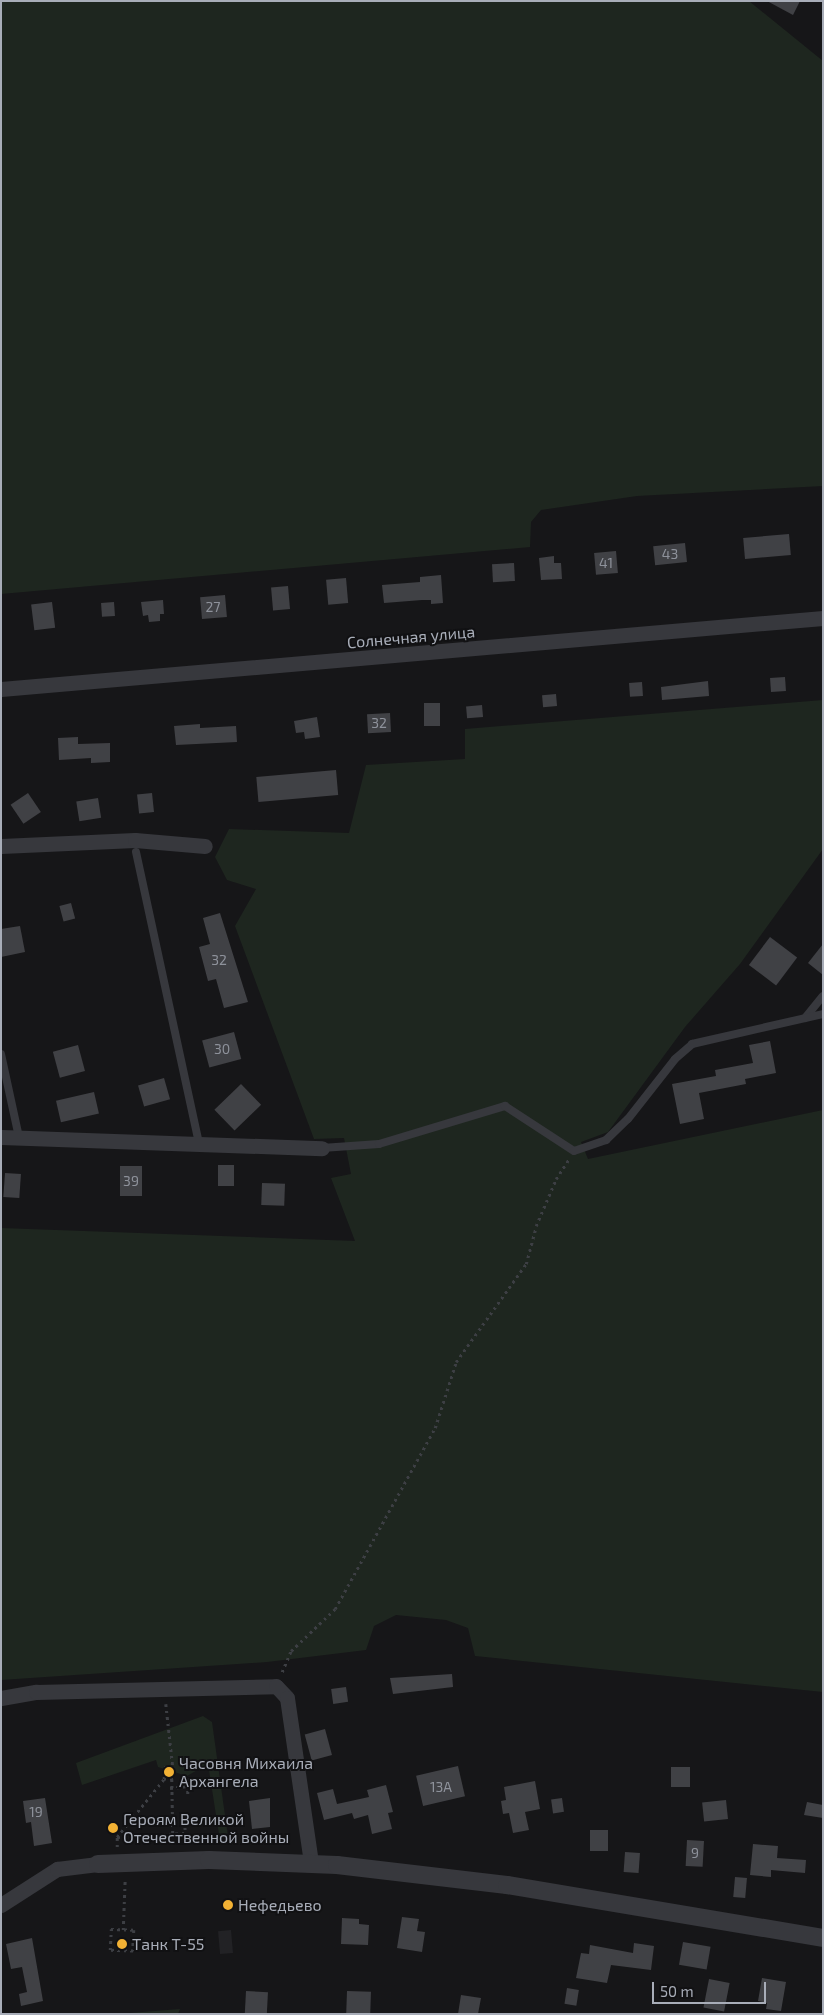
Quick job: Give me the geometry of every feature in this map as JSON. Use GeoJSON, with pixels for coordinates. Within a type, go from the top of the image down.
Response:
{"type":"FeatureCollection","features":[{"type":"Feature","properties":{"kind":"street","name":"Солнечная улица"},"geometry":{"type":"LineString","coordinates":[[1,689],[823,618]]}},
{"type":"Feature","properties":{"kind":"street"},"geometry":{"type":"LineString","coordinates":[[1,846],[135,840],[205,846]]}},
{"type":"Feature","properties":{"kind":"street"},"geometry":{"type":"LineString","coordinates":[[1,1137],[322,1148]]}},
{"type":"Feature","properties":{"kind":"street"},"geometry":{"type":"LineString","coordinates":[[1,1698],[36,1692],[276,1686],[287,1698],[311,1862]]}},
{"type":"Feature","properties":{"kind":"street"},"geometry":{"type":"LineString","coordinates":[[1,1905],[57,1869],[98,1864],[186,1860],[311,1862],[507,1885],[823,1938]]}},
{"type":"Feature","properties":{"kind":"lane"},"geometry":{"type":"LineString","coordinates":[[136,852],[199,1144]]}},
{"type":"Feature","properties":{"kind":"lane"},"geometry":{"type":"LineString","coordinates":[[805,1018],[823,996]]}},
{"type":"Feature","properties":{"kind":"lane"},"geometry":{"type":"LineString","coordinates":[[322,1148],[379,1144],[505,1106],[574,1151],[606,1140],[628,1120],[675,1059],[692,1044],[823,1014]]}},
{"type":"Feature","properties":{"kind":"lane"},"geometry":{"type":"LineString","coordinates":[[1,1054],[19,1137]]}},
{"type":"Feature","properties":{"kind":"path"},"geometry":{"type":"LineString","coordinates":[[276,1686],[291,1651],[335,1609],[435,1428],[456,1362],[526,1264],[536,1226],[556,1179],[574,1151]]}},
{"type":"Feature","properties":{"kind":"path"},"geometry":{"type":"LineString","coordinates":[[164,1688],[173,1767],[170,1788],[173,1834]]}},
{"type":"Feature","properties":{"kind":"path"},"geometry":{"type":"LineString","coordinates":[[173,1767],[164,1767],[164,1779],[117,1837],[186,1833]]}},
{"type":"Feature","properties":{"kind":"path"},"geometry":{"type":"LineString","coordinates":[[188,1778],[188,1795]]}},
{"type":"Feature","properties":{"kind":"path"},"geometry":{"type":"LineString","coordinates":[[164,1779],[172,1779]]}},
{"type":"Feature","properties":{"kind":"path"},"geometry":{"type":"LineString","coordinates":[[170,1788],[188,1786]]}},
{"type":"Feature","properties":{"kind":"path"},"geometry":{"type":"LineString","coordinates":[[185,1821],[186,1860]]}},
{"type":"Feature","properties":{"kind":"path"},"geometry":{"type":"LineString","coordinates":[[123,1930],[126,1863]]}},
{"type":"Feature","properties":{"kind":"path"},"geometry":{"type":"LineString","coordinates":[[111,1929],[123,1930],[134,1930],[133,1951],[110,1950],[111,1929]]}},
{"type":"Feature","properties":{"kind":"shaded area"},"geometry":{"type":"Polygon","coordinates":[[[1,1],[749,1],[823,61],[823,486],[637,496],[541,510],[531,522],[530,547],[1,594],[1,1]]]}},
{"type":"Feature","properties":{"kind":"shaded area"},"geometry":{"type":"Polygon","coordinates":[[[823,700],[823,849],[740,964],[685,1027],[608,1132],[581,1142],[588,1159],[823,1110],[823,1692],[475,1656],[468,1628],[446,1620],[396,1615],[374,1626],[366,1650],[267,1662],[1,1680],[1,1228],[355,1241],[331,1178],[351,1174],[344,1138],[314,1139],[235,926],[256,889],[227,880],[215,857],[229,829],[349,833],[366,765],[465,759],[465,729],[823,700]]]}},
{"type":"Feature","properties":{"kind":"shaded area"},"geometry":{"type":"Polygon","coordinates":[[[203,1716],[212,1722],[228,1837],[219,1834],[208,1764],[187,1776],[158,1767],[156,1760],[82,1785],[76,1763],[203,1716]]]}},
{"type":"Feature","properties":{"kind":"shaded area"},"geometry":{"type":"Polygon","coordinates":[[[231,1930],[233,1953],[220,1954],[218,1931],[231,1930]]]}},
{"type":"Feature","properties":{"kind":"shaded area"},"geometry":{"type":"Polygon","coordinates":[[[180,2009],[178,2014],[117,2014],[180,2009]]]}},
{"type":"Feature","properties":{"kind":"building"},"geometry":{"type":"Polygon","coordinates":[[[767,1],[800,1],[793,15],[767,1]]]}},
{"type":"Feature","properties":{"kind":"building"},"geometry":{"type":"Polygon","coordinates":[[[789,534],[791,555],[745,559],[743,538],[789,534]]]}},
{"type":"Feature","properties":{"kind":"building"},"geometry":{"type":"Polygon","coordinates":[[[685,543],[687,562],[655,565],[653,546],[685,543]]]}},
{"type":"Feature","properties":{"kind":"building"},"geometry":{"type":"Polygon","coordinates":[[[616,551],[618,573],[596,575],[594,553],[616,551]]]}},
{"type":"Feature","properties":{"kind":"building"},"geometry":{"type":"Polygon","coordinates":[[[554,556],[554,563],[561,563],[562,579],[541,580],[539,558],[554,556]]]}},
{"type":"Feature","properties":{"kind":"building"},"geometry":{"type":"Polygon","coordinates":[[[514,563],[515,581],[493,582],[492,564],[514,563]]]}},
{"type":"Feature","properties":{"kind":"building"},"geometry":{"type":"Polygon","coordinates":[[[441,575],[443,603],[431,604],[431,600],[422,600],[384,603],[382,585],[420,582],[420,577],[441,575]]]}},
{"type":"Feature","properties":{"kind":"building"},"geometry":{"type":"Polygon","coordinates":[[[346,578],[348,603],[328,605],[326,580],[346,578]]]}},
{"type":"Feature","properties":{"kind":"building"},"geometry":{"type":"Polygon","coordinates":[[[288,586],[290,609],[273,610],[271,587],[288,586]]]}},
{"type":"Feature","properties":{"kind":"building"},"geometry":{"type":"Polygon","coordinates":[[[225,595],[227,617],[202,619],[200,597],[225,595]]]}},
{"type":"Feature","properties":{"kind":"building"},"geometry":{"type":"Polygon","coordinates":[[[163,600],[164,614],[160,614],[160,621],[149,622],[148,615],[143,616],[141,602],[163,600]]]}},
{"type":"Feature","properties":{"kind":"building"},"geometry":{"type":"Polygon","coordinates":[[[52,602],[55,628],[34,630],[31,605],[52,602]]]}},
{"type":"Feature","properties":{"kind":"building"},"geometry":{"type":"Polygon","coordinates":[[[114,602],[115,616],[102,617],[101,603],[114,602]]]}},
{"type":"Feature","properties":{"kind":"building"},"geometry":{"type":"Polygon","coordinates":[[[785,677],[786,691],[771,692],[770,678],[785,677]]]}},
{"type":"Feature","properties":{"kind":"building"},"geometry":{"type":"Polygon","coordinates":[[[708,681],[709,696],[662,700],[661,687],[708,681]]]}},
{"type":"Feature","properties":{"kind":"building"},"geometry":{"type":"Polygon","coordinates":[[[642,682],[643,696],[630,697],[629,683],[642,682]]]}},
{"type":"Feature","properties":{"kind":"building"},"geometry":{"type":"Polygon","coordinates":[[[556,694],[557,706],[543,707],[542,695],[556,694]]]}},
{"type":"Feature","properties":{"kind":"building"},"geometry":{"type":"Polygon","coordinates":[[[424,703],[440,703],[440,726],[424,726],[424,703]]]}},
{"type":"Feature","properties":{"kind":"building"},"geometry":{"type":"Polygon","coordinates":[[[482,705],[483,717],[467,718],[466,706],[482,705]]]}},
{"type":"Feature","properties":{"kind":"building"},"geometry":{"type":"Polygon","coordinates":[[[390,713],[391,732],[368,733],[367,714],[390,713]]]}},
{"type":"Feature","properties":{"kind":"building"},"geometry":{"type":"Polygon","coordinates":[[[317,717],[320,737],[305,739],[304,732],[296,733],[294,721],[317,717]]]}},
{"type":"Feature","properties":{"kind":"building"},"geometry":{"type":"Polygon","coordinates":[[[200,724],[200,728],[236,726],[237,742],[176,745],[174,726],[200,724]]]}},
{"type":"Feature","properties":{"kind":"building"},"geometry":{"type":"Polygon","coordinates":[[[78,737],[78,744],[110,743],[110,762],[91,763],[91,758],[59,760],[58,738],[78,737]]]}},
{"type":"Feature","properties":{"kind":"building"},"geometry":{"type":"Polygon","coordinates":[[[336,770],[338,795],[258,802],[256,777],[336,770]]]}},
{"type":"Feature","properties":{"kind":"building"},"geometry":{"type":"Polygon","coordinates":[[[28,793],[41,812],[23,824],[11,805],[28,793]]]}},
{"type":"Feature","properties":{"kind":"building"},"geometry":{"type":"Polygon","coordinates":[[[152,793],[154,812],[139,813],[137,795],[152,793]]]}},
{"type":"Feature","properties":{"kind":"building"},"geometry":{"type":"Polygon","coordinates":[[[98,798],[101,818],[79,821],[76,801],[98,798]]]}},
{"type":"Feature","properties":{"kind":"building"},"geometry":{"type":"Polygon","coordinates":[[[71,903],[75,918],[64,922],[59,906],[71,903]]]}},
{"type":"Feature","properties":{"kind":"building"},"geometry":{"type":"Polygon","coordinates":[[[220,913],[248,1002],[224,1008],[216,979],[208,981],[199,947],[210,944],[203,918],[220,913]]]}},
{"type":"Feature","properties":{"kind":"building"},"geometry":{"type":"Polygon","coordinates":[[[20,926],[25,952],[1,957],[1,929],[20,926]]]}},
{"type":"Feature","properties":{"kind":"building"},"geometry":{"type":"Polygon","coordinates":[[[770,937],[797,957],[776,985],[749,965],[770,937]]]}},
{"type":"Feature","properties":{"kind":"building"},"geometry":{"type":"Polygon","coordinates":[[[823,944],[823,975],[808,963],[823,944]]]}},
{"type":"Feature","properties":{"kind":"building"},"geometry":{"type":"Polygon","coordinates":[[[234,1032],[241,1059],[209,1068],[202,1041],[234,1032]]]}},
{"type":"Feature","properties":{"kind":"building"},"geometry":{"type":"Polygon","coordinates":[[[770,1041],[776,1073],[745,1079],[746,1084],[699,1093],[704,1119],[680,1124],[672,1084],[716,1076],[715,1070],[753,1063],[749,1045],[770,1041]]]}},
{"type":"Feature","properties":{"kind":"building"},"geometry":{"type":"Polygon","coordinates":[[[78,1045],[85,1071],[60,1078],[53,1052],[78,1045]]]}},
{"type":"Feature","properties":{"kind":"building"},"geometry":{"type":"Polygon","coordinates":[[[164,1078],[170,1099],[144,1107],[138,1085],[164,1078]]]}},
{"type":"Feature","properties":{"kind":"building"},"geometry":{"type":"Polygon","coordinates":[[[241,1084],[261,1105],[235,1131],[214,1110],[241,1084]]]}},
{"type":"Feature","properties":{"kind":"building"},"geometry":{"type":"Polygon","coordinates":[[[94,1092],[99,1113],[61,1122],[56,1101],[94,1092]]]}},
{"type":"Feature","properties":{"kind":"building"},"geometry":{"type":"Polygon","coordinates":[[[218,1165],[234,1165],[234,1186],[218,1186],[218,1165]]]}},
{"type":"Feature","properties":{"kind":"building"},"geometry":{"type":"Polygon","coordinates":[[[120,1166],[142,1166],[142,1196],[120,1196],[120,1166]]]}},
{"type":"Feature","properties":{"kind":"building"},"geometry":{"type":"Polygon","coordinates":[[[5,1173],[21,1174],[19,1198],[3,1197],[5,1173]]]}},
{"type":"Feature","properties":{"kind":"building"},"geometry":{"type":"Polygon","coordinates":[[[262,1183],[285,1184],[284,1206],[261,1205],[262,1183]]]}},
{"type":"Feature","properties":{"kind":"building"},"geometry":{"type":"Polygon","coordinates":[[[452,1674],[453,1687],[393,1694],[390,1678],[452,1674]]]}},
{"type":"Feature","properties":{"kind":"building"},"geometry":{"type":"Polygon","coordinates":[[[346,1687],[348,1702],[333,1704],[331,1689],[346,1687]]]}},
{"type":"Feature","properties":{"kind":"building"},"geometry":{"type":"Polygon","coordinates":[[[325,1729],[332,1755],[312,1761],[305,1734],[325,1729]]]}},
{"type":"Feature","properties":{"kind":"building"},"geometry":{"type":"Polygon","coordinates":[[[458,1766],[465,1796],[423,1806],[416,1776],[458,1766]]]}},
{"type":"Feature","properties":{"kind":"building"},"geometry":{"type":"Polygon","coordinates":[[[671,1767],[690,1767],[690,1787],[671,1787],[671,1767]]]}},
{"type":"Feature","properties":{"kind":"building"},"geometry":{"type":"Polygon","coordinates":[[[535,1781],[540,1809],[525,1812],[529,1830],[513,1833],[509,1813],[503,1814],[501,1801],[506,1800],[504,1787],[535,1781]]]}},
{"type":"Feature","properties":{"kind":"building"},"geometry":{"type":"Polygon","coordinates":[[[386,1785],[393,1812],[388,1813],[392,1829],[372,1834],[368,1815],[354,1819],[352,1813],[324,1820],[317,1793],[333,1789],[337,1804],[369,1797],[367,1790],[386,1785]]]}},
{"type":"Feature","properties":{"kind":"building"},"geometry":{"type":"Polygon","coordinates":[[[45,1798],[52,1843],[34,1846],[31,1822],[26,1823],[23,1801],[45,1798]]]}},
{"type":"Feature","properties":{"kind":"building"},"geometry":{"type":"Polygon","coordinates":[[[270,1798],[270,1827],[252,1829],[249,1801],[270,1798]]]}},
{"type":"Feature","properties":{"kind":"building"},"geometry":{"type":"Polygon","coordinates":[[[562,1798],[564,1812],[553,1813],[551,1800],[562,1798]]]}},
{"type":"Feature","properties":{"kind":"building"},"geometry":{"type":"Polygon","coordinates":[[[726,1800],[728,1819],[704,1821],[702,1803],[726,1800]]]}},
{"type":"Feature","properties":{"kind":"building"},"geometry":{"type":"Polygon","coordinates":[[[807,1802],[823,1805],[823,1818],[804,1815],[807,1802]]]}},
{"type":"Feature","properties":{"kind":"building"},"geometry":{"type":"Polygon","coordinates":[[[590,1830],[608,1830],[608,1851],[590,1851],[590,1830]]]}},
{"type":"Feature","properties":{"kind":"building"},"geometry":{"type":"Polygon","coordinates":[[[687,1840],[704,1841],[703,1867],[686,1866],[687,1840]]]}},
{"type":"Feature","properties":{"kind":"building"},"geometry":{"type":"Polygon","coordinates":[[[753,1844],[778,1846],[777,1858],[806,1860],[805,1873],[771,1870],[771,1877],[750,1875],[753,1844]]]}},
{"type":"Feature","properties":{"kind":"building"},"geometry":{"type":"Polygon","coordinates":[[[625,1852],[640,1853],[639,1873],[624,1872],[625,1852]]]}},
{"type":"Feature","properties":{"kind":"building"},"geometry":{"type":"Polygon","coordinates":[[[735,1877],[747,1878],[745,1898],[733,1897],[735,1877]]]}},
{"type":"Feature","properties":{"kind":"building"},"geometry":{"type":"Polygon","coordinates":[[[402,1917],[419,1919],[417,1931],[425,1932],[422,1952],[397,1948],[402,1917]]]}},
{"type":"Feature","properties":{"kind":"building"},"geometry":{"type":"Polygon","coordinates":[[[342,1918],[359,1919],[359,1924],[369,1925],[368,1945],[341,1944],[342,1918]]]}},
{"type":"Feature","properties":{"kind":"building"},"geometry":{"type":"Polygon","coordinates":[[[32,1938],[43,2001],[21,2006],[19,1994],[27,1992],[22,1967],[11,1969],[6,1944],[32,1938]]]}},
{"type":"Feature","properties":{"kind":"building"},"geometry":{"type":"Polygon","coordinates":[[[683,1942],[711,1947],[707,1970],[679,1965],[683,1942]]]}},
{"type":"Feature","properties":{"kind":"building"},"geometry":{"type":"Polygon","coordinates":[[[634,1943],[654,1946],[651,1970],[611,1965],[607,1983],[576,1978],[581,1953],[589,1954],[590,1945],[633,1953],[634,1943]]]}},
{"type":"Feature","properties":{"kind":"building"},"geometry":{"type":"Polygon","coordinates":[[[762,1978],[786,1982],[781,2011],[766,2009],[767,2003],[758,2001],[762,1978]]]}},
{"type":"Feature","properties":{"kind":"building"},"geometry":{"type":"Polygon","coordinates":[[[709,1979],[730,1983],[724,2011],[703,2007],[709,1979]]]}},
{"type":"Feature","properties":{"kind":"building"},"geometry":{"type":"Polygon","coordinates":[[[567,1988],[579,1990],[576,2006],[564,2004],[567,1988]]]}},
{"type":"Feature","properties":{"kind":"building"},"geometry":{"type":"Polygon","coordinates":[[[246,1991],[268,1992],[267,2014],[245,2014],[246,1991]]]}},
{"type":"Feature","properties":{"kind":"building"},"geometry":{"type":"Polygon","coordinates":[[[347,1991],[371,1992],[370,2014],[346,2013],[347,1991]]]}},
{"type":"Feature","properties":{"kind":"building"},"geometry":{"type":"Polygon","coordinates":[[[461,1995],[481,1998],[478,2014],[458,2014],[461,1995]]]}},
{"type":"Feature","properties":{"kind":"place","name":"Часовня Михаила Архангела"},"geometry":{"type":"Point","coordinates":[169,1772]}},
{"type":"Feature","properties":{"kind":"place","name":"Героям Великой Отечественной войны"},"geometry":{"type":"Point","coordinates":[113,1828]}},
{"type":"Feature","properties":{"kind":"place","name":"Нефедьево"},"geometry":{"type":"Point","coordinates":[228,1905]}},
{"type":"Feature","properties":{"kind":"place","name":"Танк Т-55"},"geometry":{"type":"Point","coordinates":[122,1944]}}]}
